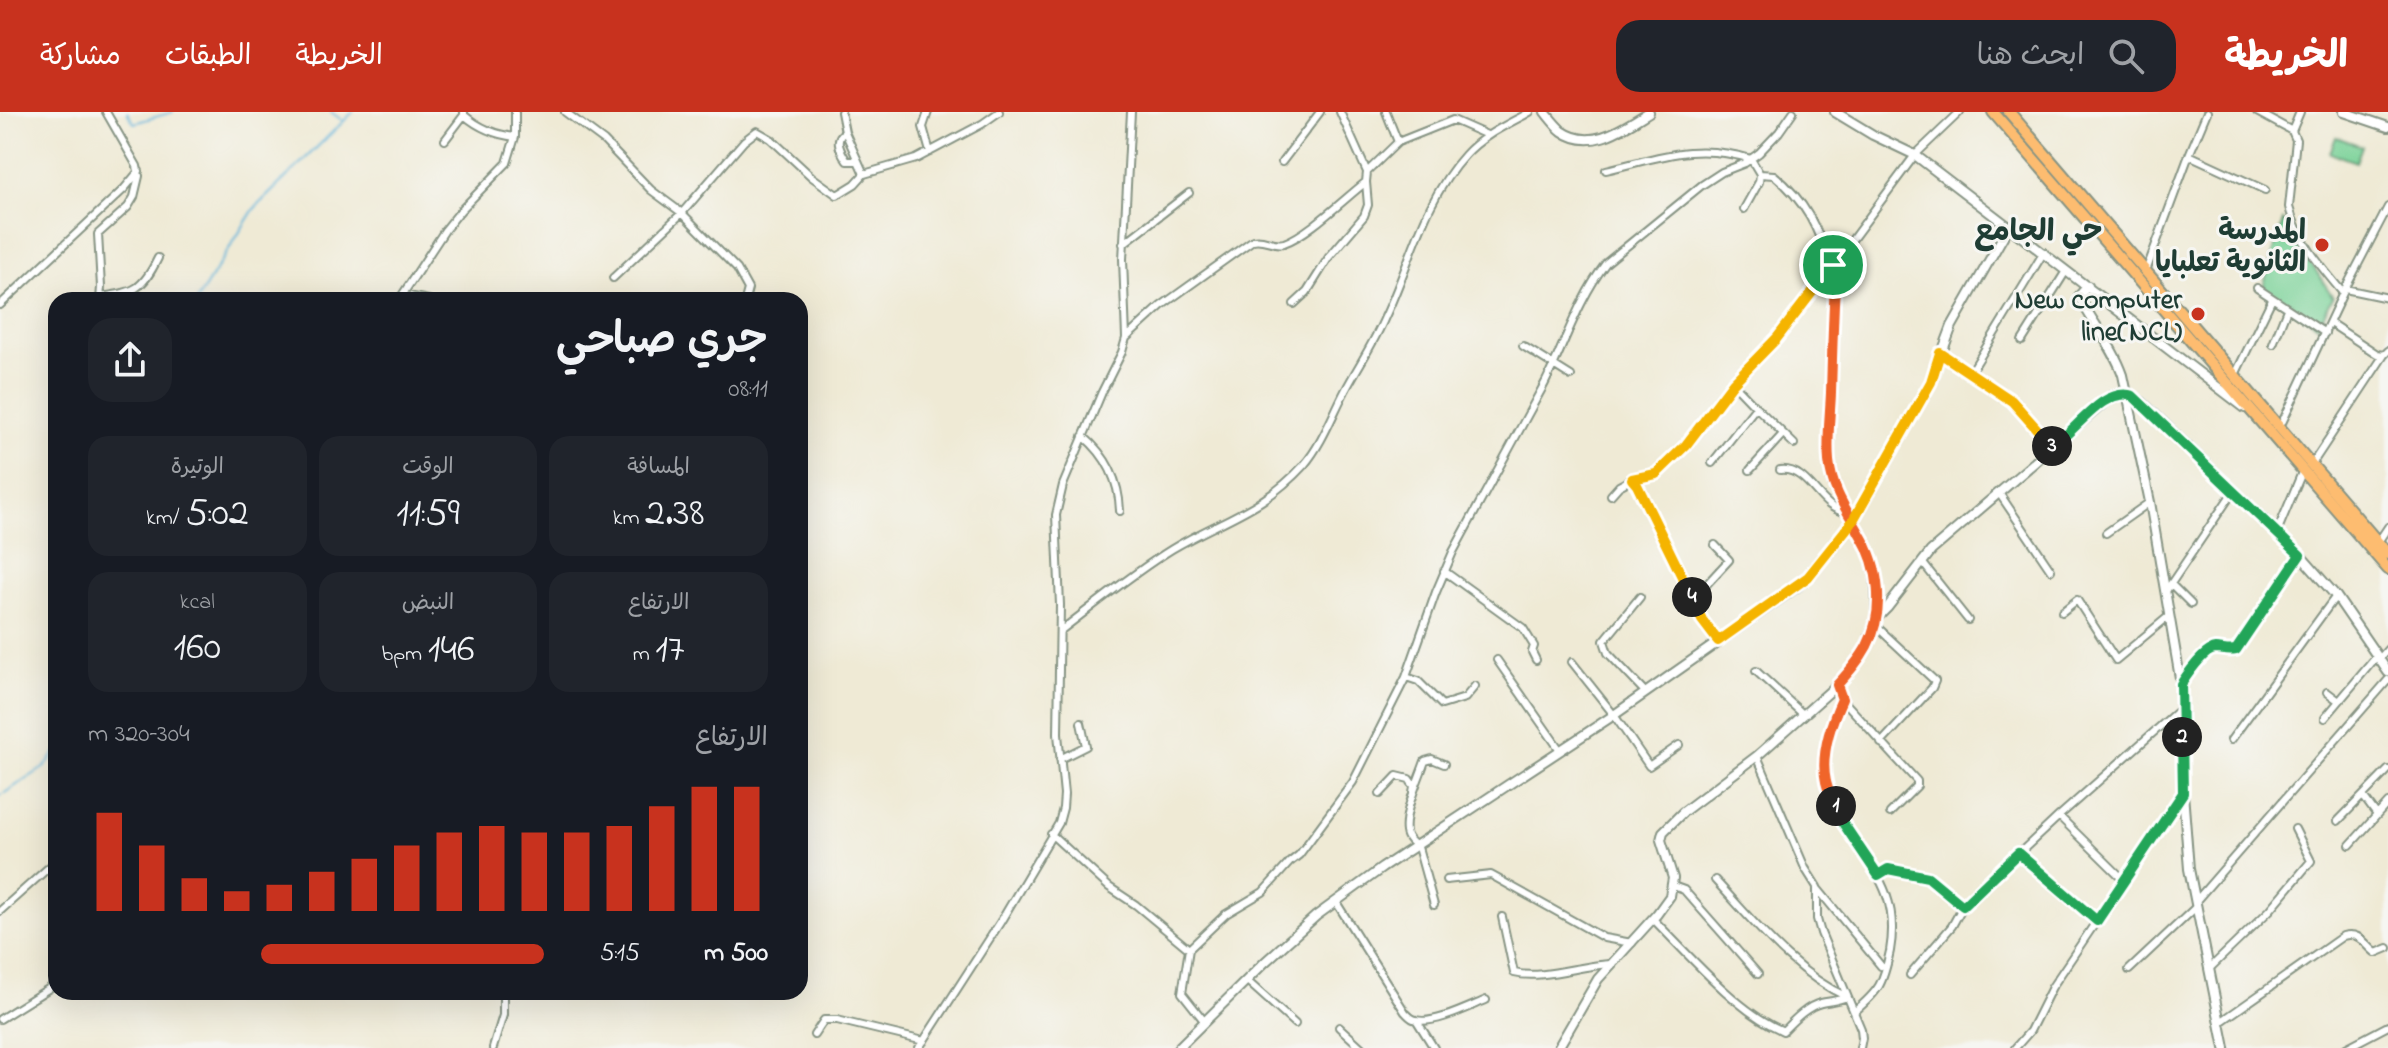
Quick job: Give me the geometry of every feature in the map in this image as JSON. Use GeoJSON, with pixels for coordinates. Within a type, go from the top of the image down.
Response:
{"type":"FeatureCollection","features":[{"type":"Feature","properties":{"kind":"highway"},"geometry":{"type":"LineString","coordinates":[[1993,112],[2210,354],[2235,375],[2280,427],[2388,569]]}},
{"type":"Feature","properties":{"kind":"highway"},"geometry":{"type":"LineString","coordinates":[[2009,112],[2146,271],[2253,413],[2388,554]]}},
{"type":"Feature","properties":{"kind":"street"},"geometry":{"type":"LineString","coordinates":[[100,292],[98,234],[128,207],[134,197],[139,171],[106,112]]}},
{"type":"Feature","properties":{"kind":"street"},"geometry":{"type":"LineString","coordinates":[[405,292],[445,230],[507,163],[515,137],[515,112]]}},
{"type":"Feature","properties":{"kind":"street"},"geometry":{"type":"LineString","coordinates":[[565,112],[604,141],[651,190],[682,213],[737,269],[747,292]]}},
{"type":"Feature","properties":{"kind":"street"},"geometry":{"type":"LineString","coordinates":[[841,112],[845,132],[864,174]]}},
{"type":"Feature","properties":{"kind":"street"},"geometry":{"type":"LineString","coordinates":[[928,112],[923,127],[930,152]]}},
{"type":"Feature","properties":{"kind":"street"},"geometry":{"type":"LineString","coordinates":[[919,1048],[1001,921],[1059,823],[1063,808],[1064,780],[1058,734],[1060,631],[1057,505],[1126,338],[1123,244],[1131,112]]}},
{"type":"Feature","properties":{"kind":"street"},"geometry":{"type":"LineString","coordinates":[[1282,162],[1320,112]]}},
{"type":"Feature","properties":{"kind":"street"},"geometry":{"type":"LineString","coordinates":[[1294,304],[1307,292],[1329,257],[1364,216],[1368,205],[1367,172],[1340,112]]}},
{"type":"Feature","properties":{"kind":"street"},"geometry":{"type":"LineString","coordinates":[[1386,112],[1398,142]]}},
{"type":"Feature","properties":{"kind":"street"},"geometry":{"type":"LineString","coordinates":[[1060,631],[1164,554],[1257,506],[1303,466],[1320,442],[1384,319],[1433,201],[1447,177],[1487,135],[1530,112]]}},
{"type":"Feature","properties":{"kind":"street"},"geometry":{"type":"LineString","coordinates":[[1545,112],[1562,131],[1579,139],[1592,140],[1649,112]]}},
{"type":"Feature","properties":{"kind":"street"},"geometry":{"type":"LineString","coordinates":[[1205,1022],[1182,993],[1189,949],[1226,914],[1263,892],[1312,840],[1353,782],[1406,677],[1444,571],[1553,366],[1574,315],[1597,274],[1606,263],[1712,178],[1751,159],[1772,140],[1793,112]]}},
{"type":"Feature","properties":{"kind":"street"},"geometry":{"type":"LineString","coordinates":[[1835,112],[1915,155],[2253,413]]}},
{"type":"Feature","properties":{"kind":"street"},"geometry":{"type":"LineString","coordinates":[[1611,495],[1632,479],[1656,474],[1686,445],[1733,383],[1777,338],[1915,155],[1960,112]]}},
{"type":"Feature","properties":{"kind":"street"},"geometry":{"type":"LineString","coordinates":[[2146,271],[2207,112]]}},
{"type":"Feature","properties":{"kind":"street"},"geometry":{"type":"LineString","coordinates":[[2257,112],[2292,131],[2296,140],[2289,207],[2291,217],[2314,255],[2344,291],[2388,298]]}},
{"type":"Feature","properties":{"kind":"street"},"geometry":{"type":"LineString","coordinates":[[2292,131],[2300,112]]}},
{"type":"Feature","properties":{"kind":"street"},"geometry":{"type":"LineString","coordinates":[[2344,112],[2388,127]]}},
{"type":"Feature","properties":{"kind":"street"},"geometry":{"type":"LineString","coordinates":[[613,278],[682,213],[744,141],[757,131],[771,139],[826,189],[837,195],[864,174],[916,159],[997,113]]}},
{"type":"Feature","properties":{"kind":"street"},"geometry":{"type":"LineString","coordinates":[[445,140],[464,114],[500,135],[515,137]]}},
{"type":"Feature","properties":{"kind":"street"},"geometry":{"type":"LineString","coordinates":[[1367,172],[1398,142],[1453,120],[1487,135]]}},
{"type":"Feature","properties":{"kind":"street"},"geometry":{"type":"LineString","coordinates":[[1606,170],[1682,152],[1727,152],[1751,159],[1760,174],[1759,182],[1744,209]]}},
{"type":"Feature","properties":{"kind":"street"},"geometry":{"type":"LineString","coordinates":[[2189,155],[2265,190]]}},
{"type":"Feature","properties":{"kind":"street"},"geometry":{"type":"LineString","coordinates":[[0,305],[124,189],[139,171]]}},
{"type":"Feature","properties":{"kind":"street"},"geometry":{"type":"LineString","coordinates":[[1760,174],[1774,175],[1801,203],[1819,232],[1835,283],[1829,459],[1832,484],[1865,542],[1876,570],[1876,622],[1935,683],[1881,743]]}},
{"type":"Feature","properties":{"kind":"street"},"geometry":{"type":"LineString","coordinates":[[1126,338],[1161,306],[1250,243],[1261,239],[1275,244],[1301,234],[1366,182]]}},
{"type":"Feature","properties":{"kind":"street"},"geometry":{"type":"LineString","coordinates":[[1123,244],[1189,193]]}},
{"type":"Feature","properties":{"kind":"street"},"geometry":{"type":"LineString","coordinates":[[2280,427],[2344,291],[2388,207]]}},
{"type":"Feature","properties":{"kind":"street"},"geometry":{"type":"LineString","coordinates":[[1178,1048],[1294,934],[1336,902],[1382,868],[1646,693],[1808,577],[1852,522],[1931,382],[1952,326],[2009,226]]}},
{"type":"Feature","properties":{"kind":"street"},"geometry":{"type":"LineString","coordinates":[[1971,372],[2044,252]]}},
{"type":"Feature","properties":{"kind":"street"},"geometry":{"type":"LineString","coordinates":[[133,292],[151,272],[158,258]]}},
{"type":"Feature","properties":{"kind":"street"},"geometry":{"type":"LineString","coordinates":[[2022,341],[2066,271]]}},
{"type":"Feature","properties":{"kind":"street"},"geometry":{"type":"LineString","coordinates":[[2088,286],[2079,296],[2114,353],[2123,375],[2169,588],[2170,616],[2181,684],[2183,793],[2189,869],[2225,1048]]}},
{"type":"Feature","properties":{"kind":"street"},"geometry":{"type":"LineString","coordinates":[[2257,288],[2325,333]]}},
{"type":"Feature","properties":{"kind":"street"},"geometry":{"type":"LineString","coordinates":[[2235,375],[2272,299]]}},
{"type":"Feature","properties":{"kind":"street"},"geometry":{"type":"LineString","coordinates":[[2273,344],[2287,309]]}},
{"type":"Feature","properties":{"kind":"street"},"geometry":{"type":"LineString","coordinates":[[2277,532],[2308,467],[2386,353],[2373,352],[2330,323]]}},
{"type":"Feature","properties":{"kind":"street"},"geometry":{"type":"LineString","coordinates":[[1523,346],[1571,376]]}},
{"type":"Feature","properties":{"kind":"street"},"geometry":{"type":"LineString","coordinates":[[1940,353],[2012,401],[2053,446]]}},
{"type":"Feature","properties":{"kind":"street"},"geometry":{"type":"LineString","coordinates":[[2193,368],[2210,354]]}},
{"type":"Feature","properties":{"kind":"street"},"geometry":{"type":"LineString","coordinates":[[1733,383],[1794,444]]}},
{"type":"Feature","properties":{"kind":"street"},"geometry":{"type":"LineString","coordinates":[[1558,1048],[1598,979],[1670,896],[1673,886],[1661,840],[1663,832],[1683,812],[1757,756],[1837,685],[1856,663],[1876,622],[1940,543],[2114,395],[2128,394],[2142,402],[2300,555],[2336,596],[2388,672]]}},
{"type":"Feature","properties":{"kind":"street"},"geometry":{"type":"LineString","coordinates":[[1712,463],[1756,407]]}},
{"type":"Feature","properties":{"kind":"street"},"geometry":{"type":"LineString","coordinates":[[1750,470],[1783,434]]}},
{"type":"Feature","properties":{"kind":"street"},"geometry":{"type":"LineString","coordinates":[[1083,436],[1102,456],[1119,488],[1120,511]]}},
{"type":"Feature","properties":{"kind":"street"},"geometry":{"type":"LineString","coordinates":[[1780,470],[1798,474],[1835,509],[1846,512]]}},
{"type":"Feature","properties":{"kind":"street"},"geometry":{"type":"LineString","coordinates":[[1632,479],[1702,620],[1718,641]]}},
{"type":"Feature","properties":{"kind":"street"},"geometry":{"type":"LineString","coordinates":[[2169,588],[2233,492]]}},
{"type":"Feature","properties":{"kind":"street"},"geometry":{"type":"LineString","coordinates":[[1999,493],[2051,570]]}},
{"type":"Feature","properties":{"kind":"street"},"geometry":{"type":"LineString","coordinates":[[2106,533],[2150,502]]}},
{"type":"Feature","properties":{"kind":"street"},"geometry":{"type":"LineString","coordinates":[[2378,542],[2388,527]]}},
{"type":"Feature","properties":{"kind":"street"},"geometry":{"type":"LineString","coordinates":[[1693,599],[1729,560],[1715,545]]}},
{"type":"Feature","properties":{"kind":"street"},"geometry":{"type":"LineString","coordinates":[[2181,684],[2209,651],[2236,650],[2300,555]]}},
{"type":"Feature","properties":{"kind":"street"},"geometry":{"type":"LineString","coordinates":[[1922,562],[1968,620]]}},
{"type":"Feature","properties":{"kind":"street"},"geometry":{"type":"LineString","coordinates":[[1444,571],[1523,628],[1534,646],[1532,652],[1536,660]]}},
{"type":"Feature","properties":{"kind":"street"},"geometry":{"type":"LineString","coordinates":[[2169,588],[2191,604]]}},
{"type":"Feature","properties":{"kind":"street"},"geometry":{"type":"LineString","coordinates":[[1878,593],[1897,595]]}},
{"type":"Feature","properties":{"kind":"street"},"geometry":{"type":"LineString","coordinates":[[2231,740],[2336,596]]}},
{"type":"Feature","properties":{"kind":"street"},"geometry":{"type":"LineString","coordinates":[[1640,597],[1605,637],[1604,645],[1646,693]]}},
{"type":"Feature","properties":{"kind":"street"},"geometry":{"type":"LineString","coordinates":[[2062,612],[2077,600],[2116,660],[2170,616]]}},
{"type":"Feature","properties":{"kind":"street"},"geometry":{"type":"LineString","coordinates":[[2325,718],[2388,649]]}},
{"type":"Feature","properties":{"kind":"street"},"geometry":{"type":"LineString","coordinates":[[1497,660],[1560,750]]}},
{"type":"Feature","properties":{"kind":"street"},"geometry":{"type":"LineString","coordinates":[[1572,662],[1649,766],[1679,745]]}},
{"type":"Feature","properties":{"kind":"street"},"geometry":{"type":"LineString","coordinates":[[1756,671],[1804,715]]}},
{"type":"Feature","properties":{"kind":"street"},"geometry":{"type":"LineString","coordinates":[[1406,677],[1418,681],[1442,705],[1465,698],[1475,686]]}},
{"type":"Feature","properties":{"kind":"street"},"geometry":{"type":"LineString","coordinates":[[2129,970],[2196,905],[2388,680]]}},
{"type":"Feature","properties":{"kind":"street"},"geometry":{"type":"LineString","coordinates":[[1837,685],[1842,699],[1917,783],[1890,813]]}},
{"type":"Feature","properties":{"kind":"street"},"geometry":{"type":"LineString","coordinates":[[2327,692],[2339,701]]}},
{"type":"Feature","properties":{"kind":"street"},"geometry":{"type":"LineString","coordinates":[[1842,699],[1831,722],[1824,770],[1826,785],[1843,823],[1878,875],[1891,904],[1893,931],[1884,979],[1874,995],[1854,1012]]}},
{"type":"Feature","properties":{"kind":"street"},"geometry":{"type":"LineString","coordinates":[[1910,975],[1952,926],[1963,906],[2181,708]]}},
{"type":"Feature","properties":{"kind":"street"},"geometry":{"type":"LineString","coordinates":[[1060,759],[1086,746],[1081,723]]}},
{"type":"Feature","properties":{"kind":"street"},"geometry":{"type":"LineString","coordinates":[[1757,756],[1805,868],[1881,966]]}},
{"type":"Feature","properties":{"kind":"street"},"geometry":{"type":"LineString","coordinates":[[1412,800],[1425,761],[1432,759],[1444,764]]}},
{"type":"Feature","properties":{"kind":"street"},"geometry":{"type":"LineString","coordinates":[[2338,821],[2388,770]]}},
{"type":"Feature","properties":{"kind":"street"},"geometry":{"type":"LineString","coordinates":[[1380,794],[1397,776],[1409,779],[1414,786],[1406,831],[1410,842],[1418,847],[1434,905]]}},
{"type":"Feature","properties":{"kind":"street"},"geometry":{"type":"LineString","coordinates":[[2015,1048],[2030,1031],[2052,987],[2183,793]]}},
{"type":"Feature","properties":{"kind":"street"},"geometry":{"type":"LineString","coordinates":[[2363,796],[2377,815]]}},
{"type":"Feature","properties":{"kind":"street"},"geometry":{"type":"LineString","coordinates":[[2350,845],[2388,803]]}},
{"type":"Feature","properties":{"kind":"street"},"geometry":{"type":"LineString","coordinates":[[2059,816],[2123,879]]}},
{"type":"Feature","properties":{"kind":"street"},"geometry":{"type":"LineString","coordinates":[[2209,969],[2270,910],[2311,861],[2295,829]]}},
{"type":"Feature","properties":{"kind":"street"},"geometry":{"type":"LineString","coordinates":[[1051,834],[1109,887],[1189,949]]}},
{"type":"Feature","properties":{"kind":"street"},"geometry":{"type":"LineString","coordinates":[[2018,853],[2097,921]]}},
{"type":"Feature","properties":{"kind":"street"},"geometry":{"type":"LineString","coordinates":[[0,911],[48,868]]}},
{"type":"Feature","properties":{"kind":"street"},"geometry":{"type":"LineString","coordinates":[[1878,875],[1888,869],[1928,877],[1963,906]]}},
{"type":"Feature","properties":{"kind":"street"},"geometry":{"type":"LineString","coordinates":[[1446,880],[1491,875],[1604,938],[1632,943]]}},
{"type":"Feature","properties":{"kind":"street"},"geometry":{"type":"LineString","coordinates":[[1715,880],[1788,957],[1826,988],[1847,997]]}},
{"type":"Feature","properties":{"kind":"street"},"geometry":{"type":"LineString","coordinates":[[1673,886],[1684,890],[1758,974]]}},
{"type":"Feature","properties":{"kind":"street"},"geometry":{"type":"LineString","coordinates":[[1817,887],[1816,909],[1821,933],[1854,1012],[1862,1038],[1860,1048]]}},
{"type":"Feature","properties":{"kind":"street"},"geometry":{"type":"LineString","coordinates":[[1336,902],[1405,1012],[1417,1021],[1434,1048]]}},
{"type":"Feature","properties":{"kind":"street"},"geometry":{"type":"LineString","coordinates":[[1502,917],[1514,973],[1527,976],[1611,964]]}},
{"type":"Feature","properties":{"kind":"street"},"geometry":{"type":"LineString","coordinates":[[1653,919],[1753,1015],[1783,1031],[1819,1003],[1832,1003],[1847,997]]}},
{"type":"Feature","properties":{"kind":"street"},"geometry":{"type":"LineString","coordinates":[[2219,1023],[2343,936],[2359,936],[2376,953],[2388,948]]}},
{"type":"Feature","properties":{"kind":"street"},"geometry":{"type":"LineString","coordinates":[[1246,980],[1295,1024]]}},
{"type":"Feature","properties":{"kind":"street"},"geometry":{"type":"LineString","coordinates":[[0,1019],[48,989]]}},
{"type":"Feature","properties":{"kind":"street"},"geometry":{"type":"LineString","coordinates":[[493,1048],[503,1015],[503,1000]]}},
{"type":"Feature","properties":{"kind":"street"},"geometry":{"type":"LineString","coordinates":[[1417,1021],[1455,1013],[1486,1000]]}},
{"type":"Feature","properties":{"kind":"street"},"geometry":{"type":"LineString","coordinates":[[814,1035],[824,1020],[837,1020],[924,1041]]}},
{"type":"Feature","properties":{"kind":"street"},"geometry":{"type":"LineString","coordinates":[[2346,1048],[2388,1026]]}},
{"type":"Feature","properties":{"kind":"street"},"geometry":{"type":"LineString","coordinates":[[1339,1027],[1362,1048]]}},
{"type":"Feature","properties":{"kind":"green space"},"geometry":{"type":"Polygon","coordinates":[[[2336,137],[2362,146],[2356,162],[2330,153],[2336,137]]]}},
{"type":"Feature","properties":{"kind":"green space"},"geometry":{"type":"Polygon","coordinates":[[[2283,220],[2333,297],[2318,325],[2263,287],[2283,220]]]}},
{"type":"Feature","properties":{"kind":"waterway"},"geometry":{"type":"LineString","coordinates":[[127,112],[134,123],[173,112]]}},
{"type":"Feature","properties":{"kind":"waterway"},"geometry":{"type":"LineString","coordinates":[[331,112],[343,121]]}},
{"type":"Feature","properties":{"kind":"waterway"},"geometry":{"type":"LineString","coordinates":[[202,292],[254,209],[353,112]]}},
{"type":"Feature","properties":{"kind":"waterway"},"geometry":{"type":"LineString","coordinates":[[0,796],[48,763]]}},
{"type":"Feature","properties":{"kind":"place","name":"المدرسة الثانوية تعلبايا"},"geometry":{"type":"Point","coordinates":[2322,245]}},
{"type":"Feature","properties":{"kind":"place","name":"New computer line(NCL)"},"geometry":{"type":"Point","coordinates":[2198,314]}},
{"type":"Feature","properties":{"kind":"district","name":"حي الجامع"},"geometry":{"type":"Point","coordinates":[2038,230]}},
{"type":"Feature","properties":{"kind":"route"},"geometry":{"type":"LineString","coordinates":[[1833,265],[1777,338],[1733,383],[1686,445],[1656,474],[1632,479],[1702,620],[1718,641],[1798,586],[1852,522],[1931,382],[1940,353],[2012,401],[2053,446],[2110,397],[2124,393],[2133,396],[2300,555],[2236,650],[2209,651],[2181,684],[2183,793],[2097,921],[2018,853],[1963,906],[1928,877],[1888,869],[1878,875],[1843,823],[1826,785],[1824,770],[1831,722],[1842,699],[1837,685],[1867,645],[1875,625],[1878,593],[1876,570],[1869,551],[1860,533],[1852,522],[1846,512],[1832,484],[1829,436],[1835,283],[1833,265]]}}]}
